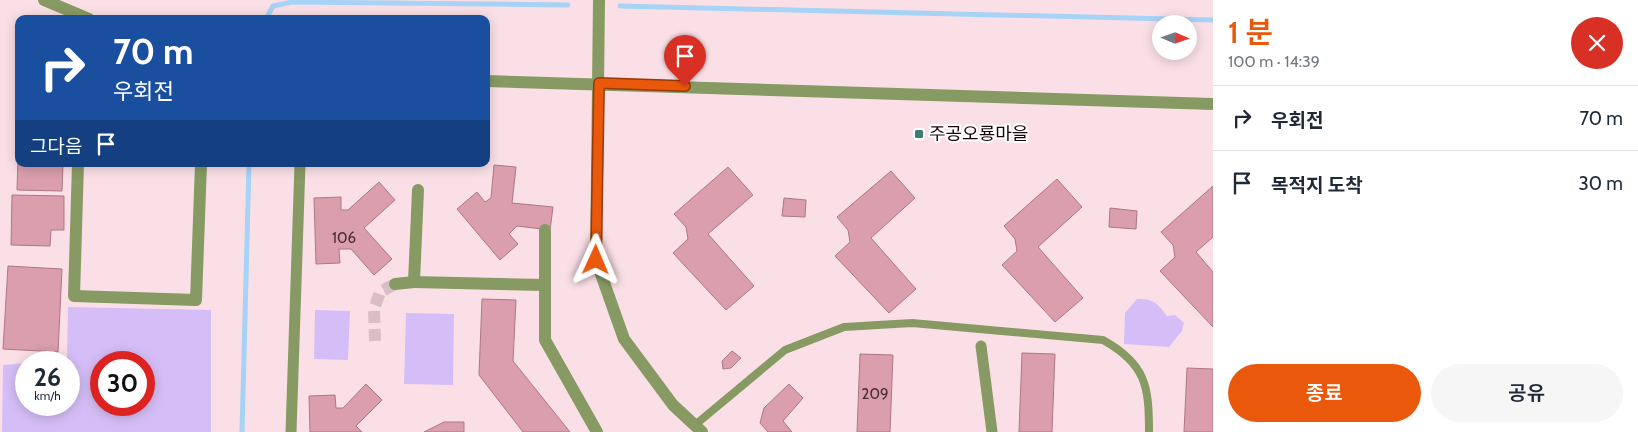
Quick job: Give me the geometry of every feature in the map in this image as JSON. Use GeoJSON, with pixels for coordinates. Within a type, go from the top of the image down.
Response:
{"type":"FeatureCollection","features":[{"type":"Feature","properties":{"kind":"street"},"geometry":{"type":"LineString","coordinates":[[44,0],[79,15]]}},
{"type":"Feature","properties":{"kind":"street"},"geometry":{"type":"LineString","coordinates":[[599,0],[596,260],[624,339],[695,430]]}},
{"type":"Feature","properties":{"kind":"street"},"geometry":{"type":"LineString","coordinates":[[490,81],[599,83],[1213,104]]}},
{"type":"Feature","properties":{"kind":"street"},"geometry":{"type":"LineString","coordinates":[[1198,104],[1213,97]]}},
{"type":"Feature","properties":{"kind":"street"},"geometry":{"type":"LineString","coordinates":[[1198,104],[1213,109]]}},
{"type":"Feature","properties":{"kind":"street"},"geometry":{"type":"LineString","coordinates":[[78,167],[74,296],[196,300],[201,167]]}},
{"type":"Feature","properties":{"kind":"street"},"geometry":{"type":"LineString","coordinates":[[291,432],[300,167]]}},
{"type":"Feature","properties":{"kind":"street"},"geometry":{"type":"LineString","coordinates":[[414,282],[418,190]]}},
{"type":"Feature","properties":{"kind":"street"},"geometry":{"type":"LineString","coordinates":[[545,230],[545,340],[597,432]]}},
{"type":"Feature","properties":{"kind":"street"},"geometry":{"type":"LineString","coordinates":[[395,284],[414,282],[545,285]]}},
{"type":"Feature","properties":{"kind":"street"},"geometry":{"type":"LineString","coordinates":[[981,346],[992,432]]}},
{"type":"Feature","properties":{"kind":"lane"},"geometry":{"type":"LineString","coordinates":[[695,430],[785,350],[844,327],[912,323],[1103,340],[1120,350],[1134,363],[1149,397],[1149,432]]}},
{"type":"Feature","properties":{"kind":"shaded area"},"geometry":{"type":"Polygon","coordinates":[[[1137,299],[1147,299],[1154,302],[1167,316],[1175,315],[1184,323],[1182,331],[1169,347],[1124,344],[1125,313],[1137,299]]]}},
{"type":"Feature","properties":{"kind":"shaded area"},"geometry":{"type":"Polygon","coordinates":[[[68,307],[211,310],[211,432],[2,432],[3,365],[15,364],[15,416],[80,416],[80,351],[67,351],[68,307]]]}},
{"type":"Feature","properties":{"kind":"shaded area"},"geometry":{"type":"Polygon","coordinates":[[[315,310],[350,311],[348,360],[314,359],[315,310]]]}},
{"type":"Feature","properties":{"kind":"shaded area"},"geometry":{"type":"Polygon","coordinates":[[[406,313],[454,314],[453,385],[404,384],[406,313]]]}},
{"type":"Feature","properties":{"kind":"building"},"geometry":{"type":"Polygon","coordinates":[[[494,165],[516,167],[512,203],[553,207],[550,230],[517,226],[509,234],[518,244],[500,260],[457,209],[477,192],[485,202],[491,198],[494,165]]]}},
{"type":"Feature","properties":{"kind":"building"},"geometry":{"type":"Polygon","coordinates":[[[18,167],[63,167],[62,191],[17,190],[18,167]]]}},
{"type":"Feature","properties":{"kind":"building"},"geometry":{"type":"Polygon","coordinates":[[[728,167],[753,195],[708,234],[754,286],[726,310],[673,253],[688,239],[686,227],[674,214],[728,167]]]}},
{"type":"Feature","properties":{"kind":"building"},"geometry":{"type":"Polygon","coordinates":[[[891,171],[915,198],[871,238],[916,289],[889,313],[835,256],[850,242],[848,230],[837,217],[891,171]]]}},
{"type":"Feature","properties":{"kind":"building"},"geometry":{"type":"Polygon","coordinates":[[[1057,179],[1082,207],[1038,247],[1083,298],[1055,322],[1002,265],[1017,251],[1015,239],[1004,226],[1057,179]]]}},
{"type":"Feature","properties":{"kind":"building"},"geometry":{"type":"Polygon","coordinates":[[[379,182],[395,200],[364,228],[392,259],[374,275],[351,249],[339,249],[340,263],[316,264],[314,198],[341,197],[341,210],[348,210],[379,182]]]}},
{"type":"Feature","properties":{"kind":"building"},"geometry":{"type":"Polygon","coordinates":[[[1213,186],[1213,237],[1196,252],[1213,272],[1213,327],[1160,271],[1175,257],[1173,245],[1161,232],[1213,186]]]}},
{"type":"Feature","properties":{"kind":"building"},"geometry":{"type":"Polygon","coordinates":[[[12,195],[64,196],[64,230],[51,230],[50,246],[11,245],[12,195]]]}},
{"type":"Feature","properties":{"kind":"building"},"geometry":{"type":"Polygon","coordinates":[[[784,198],[806,200],[805,217],[782,216],[784,198]]]}},
{"type":"Feature","properties":{"kind":"building"},"geometry":{"type":"Polygon","coordinates":[[[1110,208],[1137,211],[1136,229],[1109,227],[1110,208]]]}},
{"type":"Feature","properties":{"kind":"building"},"geometry":{"type":"Polygon","coordinates":[[[8,266],[62,269],[58,351],[3,349],[8,266]]]}},
{"type":"Feature","properties":{"kind":"building"},"geometry":{"type":"Polygon","coordinates":[[[482,299],[516,300],[513,361],[570,432],[523,432],[479,375],[482,299]]]}},
{"type":"Feature","properties":{"kind":"building"},"geometry":{"type":"Polygon","coordinates":[[[732,351],[741,358],[731,368],[723,369],[722,361],[732,351]]]}},
{"type":"Feature","properties":{"kind":"building"},"geometry":{"type":"Polygon","coordinates":[[[1022,353],[1055,354],[1052,432],[1019,432],[1022,353]]]}},
{"type":"Feature","properties":{"kind":"building"},"geometry":{"type":"Polygon","coordinates":[[[860,354],[893,355],[890,432],[857,432],[860,354]]]}},
{"type":"Feature","properties":{"kind":"building"},"geometry":{"type":"Polygon","coordinates":[[[1187,368],[1213,369],[1213,432],[1184,432],[1187,368]]]}},
{"type":"Feature","properties":{"kind":"building"},"geometry":{"type":"Polygon","coordinates":[[[366,384],[382,400],[356,426],[362,432],[310,432],[309,396],[335,395],[336,408],[343,408],[366,384]]]}},
{"type":"Feature","properties":{"kind":"building"},"geometry":{"type":"Polygon","coordinates":[[[789,384],[803,398],[783,421],[792,432],[768,432],[760,423],[764,408],[789,384]]]}},
{"type":"Feature","properties":{"kind":"building"},"geometry":{"type":"Polygon","coordinates":[[[444,422],[464,422],[464,432],[424,432],[444,422]]]}},
{"type":"Feature","properties":{"kind":"waterway"},"geometry":{"type":"LineString","coordinates":[[268,15],[273,6],[292,2],[568,5]]}},
{"type":"Feature","properties":{"kind":"waterway"},"geometry":{"type":"LineString","coordinates":[[620,6],[1213,20]]}},
{"type":"Feature","properties":{"kind":"waterway"},"geometry":{"type":"LineString","coordinates":[[242,432],[249,167]]}},
{"type":"Feature","properties":{"kind":"tunnel"},"geometry":{"type":"LineString","coordinates":[[375,341],[374,309],[380,292],[395,284]]}},
{"type":"Feature","properties":{"kind":"place","name":"주공오룡마을"},"geometry":{"type":"Point","coordinates":[919,134]}},
{"type":"Feature","properties":{"kind":"route"},"geometry":{"type":"LineString","coordinates":[[596,260],[599,83],[685,86]]}}]}
